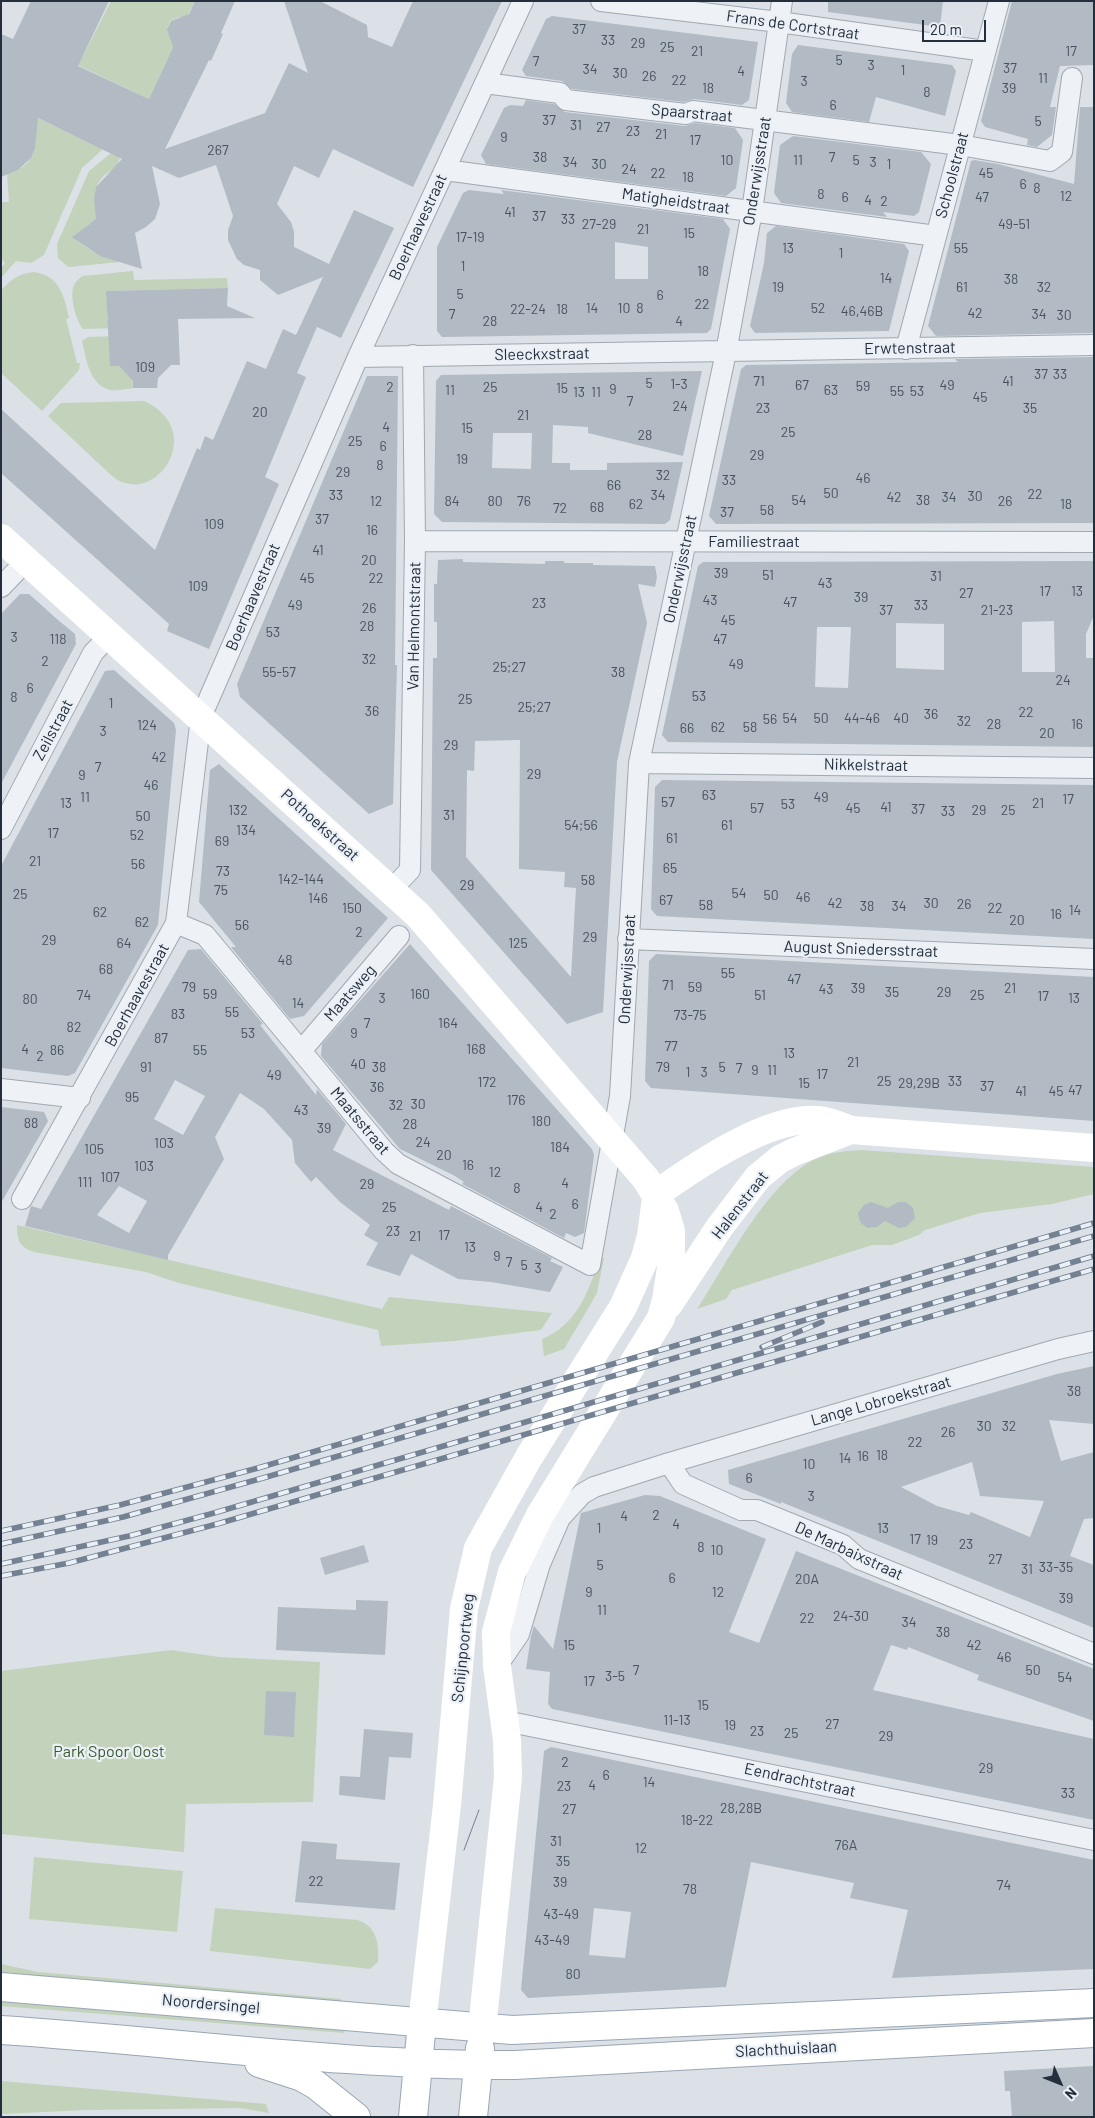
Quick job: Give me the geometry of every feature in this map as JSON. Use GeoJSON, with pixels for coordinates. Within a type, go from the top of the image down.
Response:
{"type":"FeatureCollection","features":[{"type":"Feature","properties":{"kind":"street","name":"Boerhaavestraat"},"geometry":{"type":"LineString","coordinates":[[22,1199],[176,923],[201,717],[358,357],[523,1]]}},
{"type":"Feature","properties":{"kind":"street","name":"Frans de Cortstraat"},"geometry":{"type":"LineString","coordinates":[[601,1],[778,22],[985,51]]}},
{"type":"Feature","properties":{"kind":"street","name":"Onderwijsstraat"},"geometry":{"type":"LineString","coordinates":[[612,1140],[620,1096],[639,763],[726,352],[752,211],[782,1]]}},
{"type":"Feature","properties":{"kind":"street","name":"Schoolstraat"},"geometry":{"type":"LineString","coordinates":[[906,349],[999,1]]}},
{"type":"Feature","properties":{"kind":"street","name":"Spaarstraat"},"geometry":{"type":"LineString","coordinates":[[485,83],[560,93],[566,100],[686,114],[693,111],[765,120],[960,145],[1050,161],[1062,152],[1072,78]]}},
{"type":"Feature","properties":{"kind":"street","name":"Matigheidstraat"},"geometry":{"type":"LineString","coordinates":[[445,170],[936,236]]}},
{"type":"Feature","properties":{"kind":"street","name":"Erwtenstraat"},"geometry":{"type":"LineString","coordinates":[[726,352],[1094,345]]}},
{"type":"Feature","properties":{"kind":"street","name":"Sleeckxstraat"},"geometry":{"type":"LineString","coordinates":[[358,357],[726,352]]}},
{"type":"Feature","properties":{"kind":"street","name":"Van Helmontstraat"},"geometry":{"type":"LineString","coordinates":[[392,890],[410,870],[415,541],[413,355]]}},
{"type":"Feature","properties":{"kind":"street","name":"Pothoekstraat"},"geometry":{"type":"LineString","coordinates":[[1,538],[418,914],[612,1140]]}},
{"type":"Feature","properties":{"kind":"street","name":"Familiestraat"},"geometry":{"type":"LineString","coordinates":[[415,541],[1094,542]]}},
{"type":"Feature","properties":{"kind":"street"},"geometry":{"type":"LineString","coordinates":[[1,587],[27,560]]}},
{"type":"Feature","properties":{"kind":"street","name":"Zeilstraat"},"geometry":{"type":"LineString","coordinates":[[1,829],[93,653],[110,635]]}},
{"type":"Feature","properties":{"kind":"street","name":"Nikkelstraat"},"geometry":{"type":"LineString","coordinates":[[639,763],[1094,768]]}},
{"type":"Feature","properties":{"kind":"street","name":"Maatsstraat"},"geometry":{"type":"LineString","coordinates":[[176,923],[206,936],[384,1151],[398,1164],[590,1265],[612,1140]]}},
{"type":"Feature","properties":{"kind":"street","name":"Maatsweg"},"geometry":{"type":"LineString","coordinates":[[301,1051],[399,936]]}},
{"type":"Feature","properties":{"kind":"street","name":"August Sniedersstraat"},"geometry":{"type":"LineString","coordinates":[[628,939],[1094,959]]}},
{"type":"Feature","properties":{"kind":"street"},"geometry":{"type":"LineString","coordinates":[[1,1089],[80,1098]]}},
{"type":"Feature","properties":{"kind":"street","name":"Halenstraat"},"geometry":{"type":"LineString","coordinates":[[656,1194],[709,1160],[758,1133],[792,1122],[819,1120],[851,1130],[1094,1148]]}},
{"type":"Feature","properties":{"kind":"street","name":"Halenstraat"},"geometry":{"type":"LineString","coordinates":[[661,1318],[719,1228],[758,1177],[787,1156],[820,1140],[851,1130]]}},
{"type":"Feature","properties":{"kind":"street","name":"Schijnpoortweg"},"geometry":{"type":"LineString","coordinates":[[473,2117],[508,1777],[506,1721],[497,1666],[496,1632],[512,1572],[525,1543],[579,1449],[661,1318],[669,1286],[672,1244],[665,1211],[656,1194],[612,1140]]}},
{"type":"Feature","properties":{"kind":"street","name":"Schijnpoortweg"},"geometry":{"type":"LineString","coordinates":[[413,2117],[447,1805],[464,1609],[478,1548],[529,1457],[609,1331],[627,1299],[645,1258],[651,1236],[656,1194]]}},
{"type":"Feature","properties":{"kind":"street","name":"Lange Lobroekstraat"},"geometry":{"type":"LineString","coordinates":[[669,1463],[1058,1349],[1094,1341]]}},
{"type":"Feature","properties":{"kind":"street"},"geometry":{"type":"LineString","coordinates":[[497,1666],[519,1634],[549,1541],[560,1518],[571,1504],[594,1487],[669,1463]]}},
{"type":"Feature","properties":{"kind":"street","name":"De Marbaixstraat"},"geometry":{"type":"LineString","coordinates":[[669,1463],[683,1484],[741,1510],[757,1510],[843,1545],[858,1559],[1094,1654]]}},
{"type":"Feature","properties":{"kind":"street","name":"Eendrachtstraat"},"geometry":{"type":"LineString","coordinates":[[506,1721],[1094,1840]]}},
{"type":"Feature","properties":{"kind":"street","name":"Noordersingel"},"geometry":{"type":"LineString","coordinates":[[1,1987],[172,2000],[482,2029]]}},
{"type":"Feature","properties":{"kind":"street","name":"Slachthuislaan"},"geometry":{"type":"LineString","coordinates":[[482,2029],[512,2030],[804,2018],[1094,2003]]}},
{"type":"Feature","properties":{"kind":"street"},"geometry":{"type":"LineString","coordinates":[[1,2030],[212,2049],[418,2063]]}},
{"type":"Feature","properties":{"kind":"street","name":"Slachthuislaan"},"geometry":{"type":"LineString","coordinates":[[418,2063],[478,2066],[524,2065],[1094,2033]]}},
{"type":"Feature","properties":{"kind":"street"},"geometry":{"type":"LineString","coordinates":[[212,2049],[302,2078],[316,2085],[356,2117]]}},
{"type":"Feature","properties":{"kind":"green space"},"geometry":{"type":"Polygon","coordinates":[[[111,1],[195,1],[185,20],[179,17],[170,21],[167,29],[176,40],[149,99],[63,58],[83,56],[111,1]]]}},
{"type":"Feature","properties":{"kind":"green space"},"geometry":{"type":"Polygon","coordinates":[[[35,117],[103,149],[82,168],[44,255],[31,263],[16,261],[1,278],[1,268],[5,263],[1,259],[1,202],[9,202],[7,174],[25,165],[33,152],[36,136],[35,117]]]}},
{"type":"Feature","properties":{"kind":"green space"},"geometry":{"type":"Polygon","coordinates":[[[111,153],[120,157],[119,167],[104,176],[96,188],[95,203],[101,220],[89,224],[74,236],[95,253],[112,259],[131,261],[68,267],[58,258],[57,244],[89,171],[111,153]]]}},
{"type":"Feature","properties":{"kind":"green space"},"geometry":{"type":"Polygon","coordinates":[[[133,271],[134,280],[227,278],[228,288],[107,291],[107,320],[118,320],[117,328],[83,329],[74,308],[72,295],[77,281],[83,276],[133,271]]]}},
{"type":"Feature","properties":{"kind":"green space"},"geometry":{"type":"Polygon","coordinates":[[[33,272],[49,277],[55,282],[63,295],[69,318],[66,319],[77,363],[80,363],[79,370],[42,411],[1,373],[1,290],[15,278],[33,272]]]}},
{"type":"Feature","properties":{"kind":"green space"},"geometry":{"type":"Polygon","coordinates":[[[117,336],[121,368],[126,373],[132,373],[133,388],[110,390],[103,387],[93,377],[82,341],[88,337],[117,336]]]}},
{"type":"Feature","properties":{"kind":"green space"},"geometry":{"type":"Polygon","coordinates":[[[144,401],[163,414],[172,429],[174,445],[169,461],[160,473],[147,482],[132,484],[113,477],[48,416],[61,403],[144,401]]]}},
{"type":"Feature","properties":{"kind":"green space"},"geometry":{"type":"Polygon","coordinates":[[[862,1150],[1094,1167],[1094,1194],[1052,1204],[980,1213],[925,1230],[919,1235],[892,1245],[872,1245],[732,1290],[726,1299],[697,1309],[734,1248],[763,1206],[795,1172],[813,1160],[825,1155],[862,1150]]]}},
{"type":"Feature","properties":{"kind":"green space"},"geometry":{"type":"Polygon","coordinates":[[[17,1225],[382,1309],[389,1297],[552,1313],[541,1330],[455,1341],[381,1346],[378,1330],[179,1283],[146,1272],[34,1252],[25,1248],[20,1242],[17,1225]]]}},
{"type":"Feature","properties":{"kind":"green space"},"geometry":{"type":"Polygon","coordinates":[[[599,1258],[604,1258],[597,1293],[564,1349],[544,1356],[542,1339],[554,1333],[573,1316],[586,1294],[599,1258]]]}},
{"type":"Feature","properties":{"kind":"green space","name":"Park Spoor Oost"},"geometry":{"type":"Polygon","coordinates":[[[171,1650],[219,1657],[320,1662],[313,1802],[186,1804],[184,1852],[1,1834],[1,1671],[171,1650]]]}},
{"type":"Feature","properties":{"kind":"green space"},"geometry":{"type":"Polygon","coordinates":[[[34,1857],[183,1871],[177,1932],[29,1919],[34,1857]]]}},
{"type":"Feature","properties":{"kind":"green space"},"geometry":{"type":"Polygon","coordinates":[[[215,1908],[357,1920],[369,1926],[373,1931],[378,1948],[378,1962],[370,1969],[210,1951],[215,1908]]]}},
{"type":"Feature","properties":{"kind":"green space"},"geometry":{"type":"Polygon","coordinates":[[[1,1964],[38,1972],[341,1999],[340,2003],[6,1975],[1,1973],[1,1964]]]}},
{"type":"Feature","properties":{"kind":"green space"},"geometry":{"type":"Polygon","coordinates":[[[1,2001],[345,2029],[344,2033],[1,2006],[1,2001]]]}},
{"type":"Feature","properties":{"kind":"green space"},"geometry":{"type":"Polygon","coordinates":[[[1,2081],[266,2104],[269,2113],[240,2108],[85,2110],[1,2114],[1,2081]]]}},
{"type":"Feature","properties":{"kind":"building"},"geometry":{"type":"Polygon","coordinates":[[[31,1],[109,1],[78,66],[149,99],[173,47],[167,29],[171,21],[189,14],[195,1],[235,1],[211,61],[209,60],[165,149],[265,113],[289,63],[308,73],[284,1],[320,1],[367,25],[368,37],[392,47],[413,1],[502,1],[413,187],[333,149],[319,178],[294,166],[277,204],[291,222],[294,232],[294,247],[329,264],[354,210],[394,228],[341,338],[317,327],[297,373],[306,377],[265,477],[279,484],[209,649],[167,631],[169,624],[1,473],[1,409],[155,550],[197,448],[200,450],[205,436],[213,440],[247,361],[266,369],[283,329],[296,335],[323,277],[278,295],[260,280],[260,270],[244,265],[237,259],[228,240],[228,230],[233,216],[216,165],[179,178],[152,166],[160,204],[155,219],[135,233],[142,269],[100,256],[72,237],[96,219],[94,198],[96,187],[122,159],[38,118],[35,148],[31,158],[18,170],[1,177],[1,34],[13,39],[31,1]]]}},
{"type":"Feature","properties":{"kind":"building"},"geometry":{"type":"Polygon","coordinates":[[[828,1],[943,1],[940,27],[828,12],[828,1]]]}},
{"type":"Feature","properties":{"kind":"building"},"geometry":{"type":"Polygon","coordinates":[[[1012,1],[1094,1],[1094,65],[1060,66],[1050,107],[1056,107],[1052,135],[1037,147],[1027,145],[1028,139],[985,127],[981,121],[1012,1]]]}},
{"type":"Feature","properties":{"kind":"building"},"geometry":{"type":"Polygon","coordinates":[[[552,16],[758,42],[749,100],[742,105],[694,99],[684,102],[572,89],[562,81],[526,76],[522,70],[546,19],[552,16]]]}},
{"type":"Feature","properties":{"kind":"building"},"geometry":{"type":"Polygon","coordinates":[[[798,45],[952,65],[956,71],[945,116],[876,97],[869,122],[792,112],[786,103],[792,54],[798,45]]]}},
{"type":"Feature","properties":{"kind":"building"},"geometry":{"type":"Polygon","coordinates":[[[526,100],[554,104],[565,112],[685,126],[695,123],[735,128],[743,140],[736,188],[726,196],[486,164],[481,155],[504,108],[510,105],[523,106],[526,100]]]}},
{"type":"Feature","properties":{"kind":"building"},"geometry":{"type":"Polygon","coordinates":[[[1080,107],[1094,107],[1094,333],[936,336],[928,326],[971,161],[998,164],[1074,184],[1080,107]]]}},
{"type":"Feature","properties":{"kind":"building"},"geometry":{"type":"Polygon","coordinates":[[[793,136],[921,152],[931,164],[919,212],[914,216],[883,212],[887,217],[781,203],[774,193],[780,145],[793,136]]]}},
{"type":"Feature","properties":{"kind":"building"},"geometry":{"type":"Polygon","coordinates":[[[469,190],[504,194],[501,190],[723,219],[730,229],[711,329],[707,333],[442,337],[437,331],[437,247],[463,193],[469,190]],[[615,242],[615,279],[648,279],[648,247],[615,242]]]}},
{"type":"Feature","properties":{"kind":"building"},"geometry":{"type":"Polygon","coordinates":[[[776,226],[904,244],[909,251],[889,331],[755,333],[750,326],[764,263],[767,233],[776,226]]]}},
{"type":"Feature","properties":{"kind":"building"},"geometry":{"type":"Polygon","coordinates":[[[228,288],[227,306],[255,318],[178,319],[180,365],[171,365],[158,378],[157,388],[133,388],[133,381],[119,366],[110,366],[106,291],[228,288]]]}},
{"type":"Feature","properties":{"kind":"building"},"geometry":{"type":"Polygon","coordinates":[[[1094,357],[1094,523],[716,524],[709,516],[741,369],[746,365],[958,362],[955,359],[1094,357]]]}},
{"type":"Feature","properties":{"kind":"building"},"geometry":{"type":"Polygon","coordinates":[[[702,371],[683,456],[588,433],[588,427],[553,425],[552,463],[570,463],[570,470],[607,470],[607,463],[683,462],[670,520],[665,524],[442,522],[434,514],[436,381],[441,375],[702,371]],[[493,433],[492,468],[531,469],[532,433],[493,433]]]}},
{"type":"Feature","properties":{"kind":"building"},"geometry":{"type":"Polygon","coordinates":[[[367,376],[398,376],[395,665],[397,665],[393,804],[369,814],[240,697],[237,684],[367,376]]]}},
{"type":"Feature","properties":{"kind":"building"},"geometry":{"type":"Polygon","coordinates":[[[463,559],[463,562],[545,564],[545,561],[564,561],[564,563],[593,563],[593,565],[655,566],[657,577],[655,587],[638,584],[647,623],[617,762],[603,1012],[567,1024],[431,870],[433,658],[437,658],[437,622],[434,622],[434,584],[437,584],[438,560],[463,559]],[[520,740],[475,741],[474,771],[467,770],[466,857],[571,977],[576,888],[564,887],[565,872],[519,869],[520,740]]]}},
{"type":"Feature","properties":{"kind":"building"},"geometry":{"type":"Polygon","coordinates":[[[1094,561],[1094,615],[1086,634],[1086,658],[1094,658],[1094,747],[668,742],[662,735],[698,566],[703,562],[1094,561]],[[1054,621],[1022,622],[1022,672],[1055,672],[1054,621]],[[896,623],[896,668],[944,670],[944,624],[896,623]],[[817,627],[815,687],[848,688],[851,627],[817,627]]]}},
{"type":"Feature","properties":{"kind":"building"},"geometry":{"type":"Polygon","coordinates":[[[20,594],[29,594],[75,634],[76,644],[1,784],[1,614],[20,594]]]}},
{"type":"Feature","properties":{"kind":"building"},"geometry":{"type":"Polygon","coordinates":[[[114,670],[174,723],[176,730],[158,925],[75,1073],[68,1076],[1,1068],[1,866],[105,671],[114,670]]]}},
{"type":"Feature","properties":{"kind":"building"},"geometry":{"type":"Polygon","coordinates":[[[219,764],[388,918],[304,1016],[290,1019],[231,947],[236,947],[199,902],[210,770],[219,764]]]}},
{"type":"Feature","properties":{"kind":"building"},"geometry":{"type":"Polygon","coordinates":[[[662,780],[1094,785],[1094,939],[657,916],[651,909],[655,787],[662,780]]]}},
{"type":"Feature","properties":{"kind":"building"},"geometry":{"type":"Polygon","coordinates":[[[410,944],[592,1149],[594,1155],[584,1233],[575,1237],[566,1233],[564,1238],[462,1184],[464,1182],[455,1176],[400,1149],[321,1056],[322,1044],[410,944]]]}},
{"type":"Feature","properties":{"kind":"building"},"geometry":{"type":"Polygon","coordinates":[[[201,949],[263,1024],[260,1025],[316,1095],[317,1089],[346,1124],[333,1150],[449,1210],[451,1206],[552,1258],[550,1261],[563,1267],[550,1292],[491,1282],[458,1279],[411,1254],[400,1276],[366,1265],[378,1243],[364,1235],[370,1225],[340,1202],[316,1177],[311,1182],[295,1163],[292,1140],[264,1109],[240,1093],[215,1137],[224,1159],[168,1255],[168,1260],[25,1226],[31,1206],[41,1209],[188,950],[201,949]],[[175,1080],[154,1119],[183,1135],[205,1096],[175,1080]],[[119,1186],[97,1215],[129,1233],[147,1201],[119,1186]]]}},
{"type":"Feature","properties":{"kind":"building"},"geometry":{"type":"Polygon","coordinates":[[[656,954],[1094,977],[1094,1121],[651,1088],[645,1081],[649,961],[656,954]]]}},
{"type":"Feature","properties":{"kind":"building"},"geometry":{"type":"Polygon","coordinates":[[[1,1107],[44,1112],[48,1121],[1,1203],[1,1107]]]}},
{"type":"Feature","properties":{"kind":"building"},"geometry":{"type":"Polygon","coordinates":[[[871,1202],[888,1208],[898,1202],[906,1202],[913,1208],[915,1218],[906,1227],[899,1228],[885,1221],[877,1227],[867,1228],[860,1222],[858,1213],[864,1205],[871,1202]]]}},
{"type":"Feature","properties":{"kind":"building"},"geometry":{"type":"Polygon","coordinates":[[[1094,1366],[1094,1424],[1049,1420],[1061,1461],[1094,1452],[1094,1518],[1084,1519],[1070,1556],[1094,1565],[1094,1628],[781,1502],[781,1504],[729,1484],[728,1470],[1057,1374],[1094,1366]],[[972,1462],[901,1487],[937,1506],[969,1515],[971,1512],[1030,1537],[1044,1501],[980,1496],[972,1462]]]}},
{"type":"Feature","properties":{"kind":"building"},"geometry":{"type":"Polygon","coordinates":[[[645,1495],[660,1496],[766,1539],[729,1632],[759,1643],[796,1551],[1094,1669],[1094,1721],[977,1680],[979,1675],[908,1647],[907,1650],[891,1645],[873,1690],[1094,1739],[1094,1820],[552,1709],[548,1704],[550,1672],[526,1669],[534,1626],[553,1649],[581,1513],[645,1495]]]}},
{"type":"Feature","properties":{"kind":"building"},"geometry":{"type":"Polygon","coordinates":[[[364,1545],[369,1562],[325,1575],[320,1558],[364,1545]]]}},
{"type":"Feature","properties":{"kind":"building"},"geometry":{"type":"Polygon","coordinates":[[[356,1600],[388,1601],[385,1655],[276,1650],[278,1607],[356,1610],[356,1600]]]}},
{"type":"Feature","properties":{"kind":"building"},"geometry":{"type":"Polygon","coordinates":[[[266,1691],[296,1692],[294,1737],[264,1735],[266,1691]]]}},
{"type":"Feature","properties":{"kind":"building"},"geometry":{"type":"Polygon","coordinates":[[[364,1729],[413,1733],[411,1758],[389,1757],[385,1800],[339,1795],[340,1776],[360,1777],[364,1729]]]}},
{"type":"Feature","properties":{"kind":"building"},"geometry":{"type":"Polygon","coordinates":[[[551,1747],[1094,1860],[1094,1969],[892,1978],[908,1910],[850,1898],[854,1883],[751,1862],[726,1987],[528,1998],[521,1990],[544,1751],[551,1747]],[[594,1908],[589,1955],[625,1958],[631,1912],[594,1908]]]}},
{"type":"Feature","properties":{"kind":"building"},"geometry":{"type":"Polygon","coordinates":[[[302,1841],[337,1844],[336,1859],[400,1863],[395,1910],[295,1902],[302,1841]]]}},
{"type":"Feature","properties":{"kind":"building"},"geometry":{"type":"Polygon","coordinates":[[[1094,2066],[1094,2117],[1012,2117],[1010,2091],[1005,2091],[1004,2071],[1094,2066]]]}},
{"type":"Feature","properties":{"kind":"tram line"},"geometry":{"type":"LineString","coordinates":[[464,1850],[479,1810]]}},
{"type":"Feature","properties":{"kind":"railway"},"geometry":{"type":"LineString","coordinates":[[1,1531],[120,1505],[258,1468],[1094,1223]]}},
{"type":"Feature","properties":{"kind":"railway"},"geometry":{"type":"LineString","coordinates":[[1,1544],[123,1517],[263,1478],[1094,1236]]}},
{"type":"Feature","properties":{"kind":"railway"},"geometry":{"type":"LineString","coordinates":[[1,1564],[129,1536],[214,1513],[1094,1256]]}},
{"type":"Feature","properties":{"kind":"railway"},"geometry":{"type":"LineString","coordinates":[[1,1576],[69,1563],[217,1524],[1094,1269]]}},
{"type":"Feature","properties":{"kind":"railway"},"geometry":{"type":"LineString","coordinates":[[762,1347],[822,1322]]}}]}
